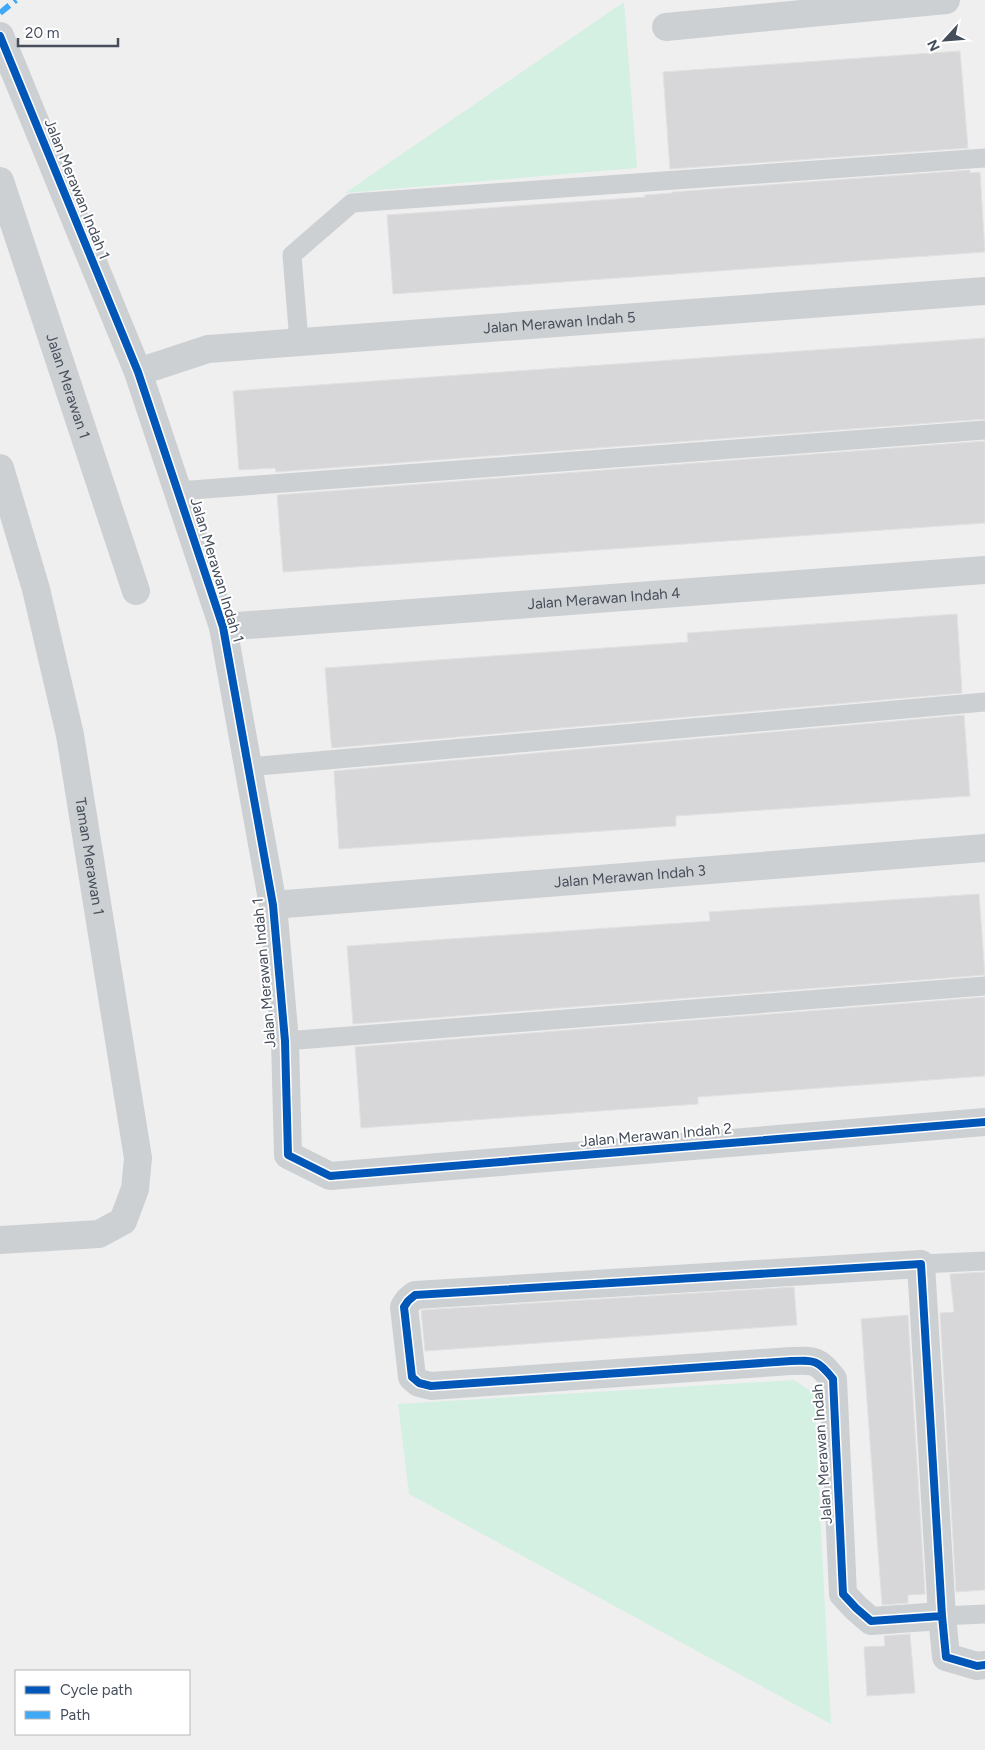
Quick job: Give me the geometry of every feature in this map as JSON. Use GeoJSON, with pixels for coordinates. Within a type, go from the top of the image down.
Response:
{"type":"FeatureCollection","features":[{"type":"Feature","properties":{"kind":"street"},"geometry":{"type":"LineString","coordinates":[[666,27],[946,0]]}},
{"type":"Feature","properties":{"kind":"street","name":"Jalan Merawan Indah 1"},"geometry":{"type":"LineString","coordinates":[[0,36],[138,372],[223,627],[273,906],[285,1041],[288,1155],[330,1176]]}},
{"type":"Feature","properties":{"kind":"street","name":"Jalan Merawan 1"},"geometry":{"type":"LineString","coordinates":[[0,181],[136,592]]}},
{"type":"Feature","properties":{"kind":"street","name":"Jalan Merawan Indah 5"},"geometry":{"type":"LineString","coordinates":[[138,372],[208,348],[985,291]]}},
{"type":"Feature","properties":{"kind":"street","name":"Taman Merawan 1"},"geometry":{"type":"LineString","coordinates":[[0,468],[36,589],[70,735],[138,1158],[135,1189],[123,1221],[99,1234],[0,1240]]}},
{"type":"Feature","properties":{"kind":"street","name":"Jalan Merawan Indah 4"},"geometry":{"type":"LineString","coordinates":[[223,627],[985,570]]}},
{"type":"Feature","properties":{"kind":"street","name":"Jalan Merawan Indah 3"},"geometry":{"type":"LineString","coordinates":[[273,906],[985,848]]}},
{"type":"Feature","properties":{"kind":"street","name":"Jalan Merawan Indah 2"},"geometry":{"type":"LineString","coordinates":[[330,1176],[985,1122]]}},
{"type":"Feature","properties":{"kind":"street"},"geometry":{"type":"LineString","coordinates":[[922,1264],[946,1657],[978,1666],[985,1665]]}},
{"type":"Feature","properties":{"kind":"street","name":"Jalan Merawan Indah"},"geometry":{"type":"LineString","coordinates":[[922,1264],[415,1295],[404,1308],[412,1377],[419,1383],[431,1386],[812,1360],[824,1368],[833,1379],[843,1594],[871,1621],[942,1616]]}},
{"type":"Feature","properties":{"kind":"lane"},"geometry":{"type":"LineString","coordinates":[[299,342],[292,255],[352,203],[985,158]]}},
{"type":"Feature","properties":{"kind":"lane"},"geometry":{"type":"LineString","coordinates":[[178,491],[985,430]]}},
{"type":"Feature","properties":{"kind":"lane"},"geometry":{"type":"LineString","coordinates":[[248,767],[985,702]]}},
{"type":"Feature","properties":{"kind":"lane"},"geometry":{"type":"LineString","coordinates":[[285,1041],[985,986]]}},
{"type":"Feature","properties":{"kind":"lane"},"geometry":{"type":"LineString","coordinates":[[922,1264],[985,1261]]}},
{"type":"Feature","properties":{"kind":"lane"},"geometry":{"type":"LineString","coordinates":[[942,1616],[985,1614]]}},
{"type":"Feature","properties":{"kind":"green space"},"geometry":{"type":"Polygon","coordinates":[[[624,2],[637,168],[345,193],[624,2]]]}},
{"type":"Feature","properties":{"kind":"green space"},"geometry":{"type":"Polygon","coordinates":[[[794,1380],[814,1393],[831,1724],[409,1494],[398,1404],[794,1380]]]}},
{"type":"Feature","properties":{"kind":"building"},"geometry":{"type":"Polygon","coordinates":[[[960,51],[968,148],[670,169],[663,72],[960,51]]]}},
{"type":"Feature","properties":{"kind":"building"},"geometry":{"type":"Polygon","coordinates":[[[970,170],[970,173],[980,172],[985,252],[393,294],[387,215],[645,197],[645,195],[672,192],[970,170]]]}},
{"type":"Feature","properties":{"kind":"building"},"geometry":{"type":"Polygon","coordinates":[[[985,338],[985,419],[276,472],[275,468],[239,470],[233,391],[985,338]]]}},
{"type":"Feature","properties":{"kind":"building"},"geometry":{"type":"Polygon","coordinates":[[[985,441],[985,523],[283,572],[277,495],[985,441]]]}},
{"type":"Feature","properties":{"kind":"building"},"geometry":{"type":"Polygon","coordinates":[[[957,614],[962,693],[332,748],[325,668],[688,642],[687,633],[957,614]]]}},
{"type":"Feature","properties":{"kind":"building"},"geometry":{"type":"Polygon","coordinates":[[[964,715],[970,796],[676,816],[676,826],[339,849],[334,771],[964,715]]]}},
{"type":"Feature","properties":{"kind":"building"},"geometry":{"type":"Polygon","coordinates":[[[979,894],[985,975],[353,1024],[347,946],[710,921],[709,912],[979,894]]]}},
{"type":"Feature","properties":{"kind":"building"},"geometry":{"type":"Polygon","coordinates":[[[985,997],[985,1076],[698,1097],[698,1104],[361,1128],[355,1047],[985,997]]]}},
{"type":"Feature","properties":{"kind":"building"},"geometry":{"type":"Polygon","coordinates":[[[985,1272],[985,1590],[956,1592],[940,1313],[954,1312],[950,1274],[985,1272]]]}},
{"type":"Feature","properties":{"kind":"building"},"geometry":{"type":"Polygon","coordinates":[[[794,1287],[797,1325],[425,1351],[421,1310],[794,1287]]]}},
{"type":"Feature","properties":{"kind":"building"},"geometry":{"type":"Polygon","coordinates":[[[908,1315],[925,1594],[908,1595],[908,1603],[882,1605],[861,1319],[908,1315]]]}},
{"type":"Feature","properties":{"kind":"building"},"geometry":{"type":"Polygon","coordinates":[[[910,1634],[915,1693],[867,1696],[864,1647],[885,1646],[884,1636],[910,1634]]]}},
{"type":"Feature","properties":{"kind":"marked path"},"geometry":{"type":"LineString","coordinates":[[0,13],[16,0]]}},
{"type":"Feature","properties":{"kind":"cycle path"},"geometry":{"type":"LineString","coordinates":[[0,36],[138,372],[223,627],[273,905],[285,1041],[288,1155],[330,1176],[985,1122]]}},
{"type":"Feature","properties":{"kind":"cycle path"},"geometry":{"type":"LineString","coordinates":[[942,1616],[921,1264],[415,1295],[404,1307],[412,1377],[419,1383],[431,1386],[791,1361],[815,1362],[833,1379],[843,1594],[871,1621],[942,1616],[946,1657],[977,1666],[985,1665]]}}]}
